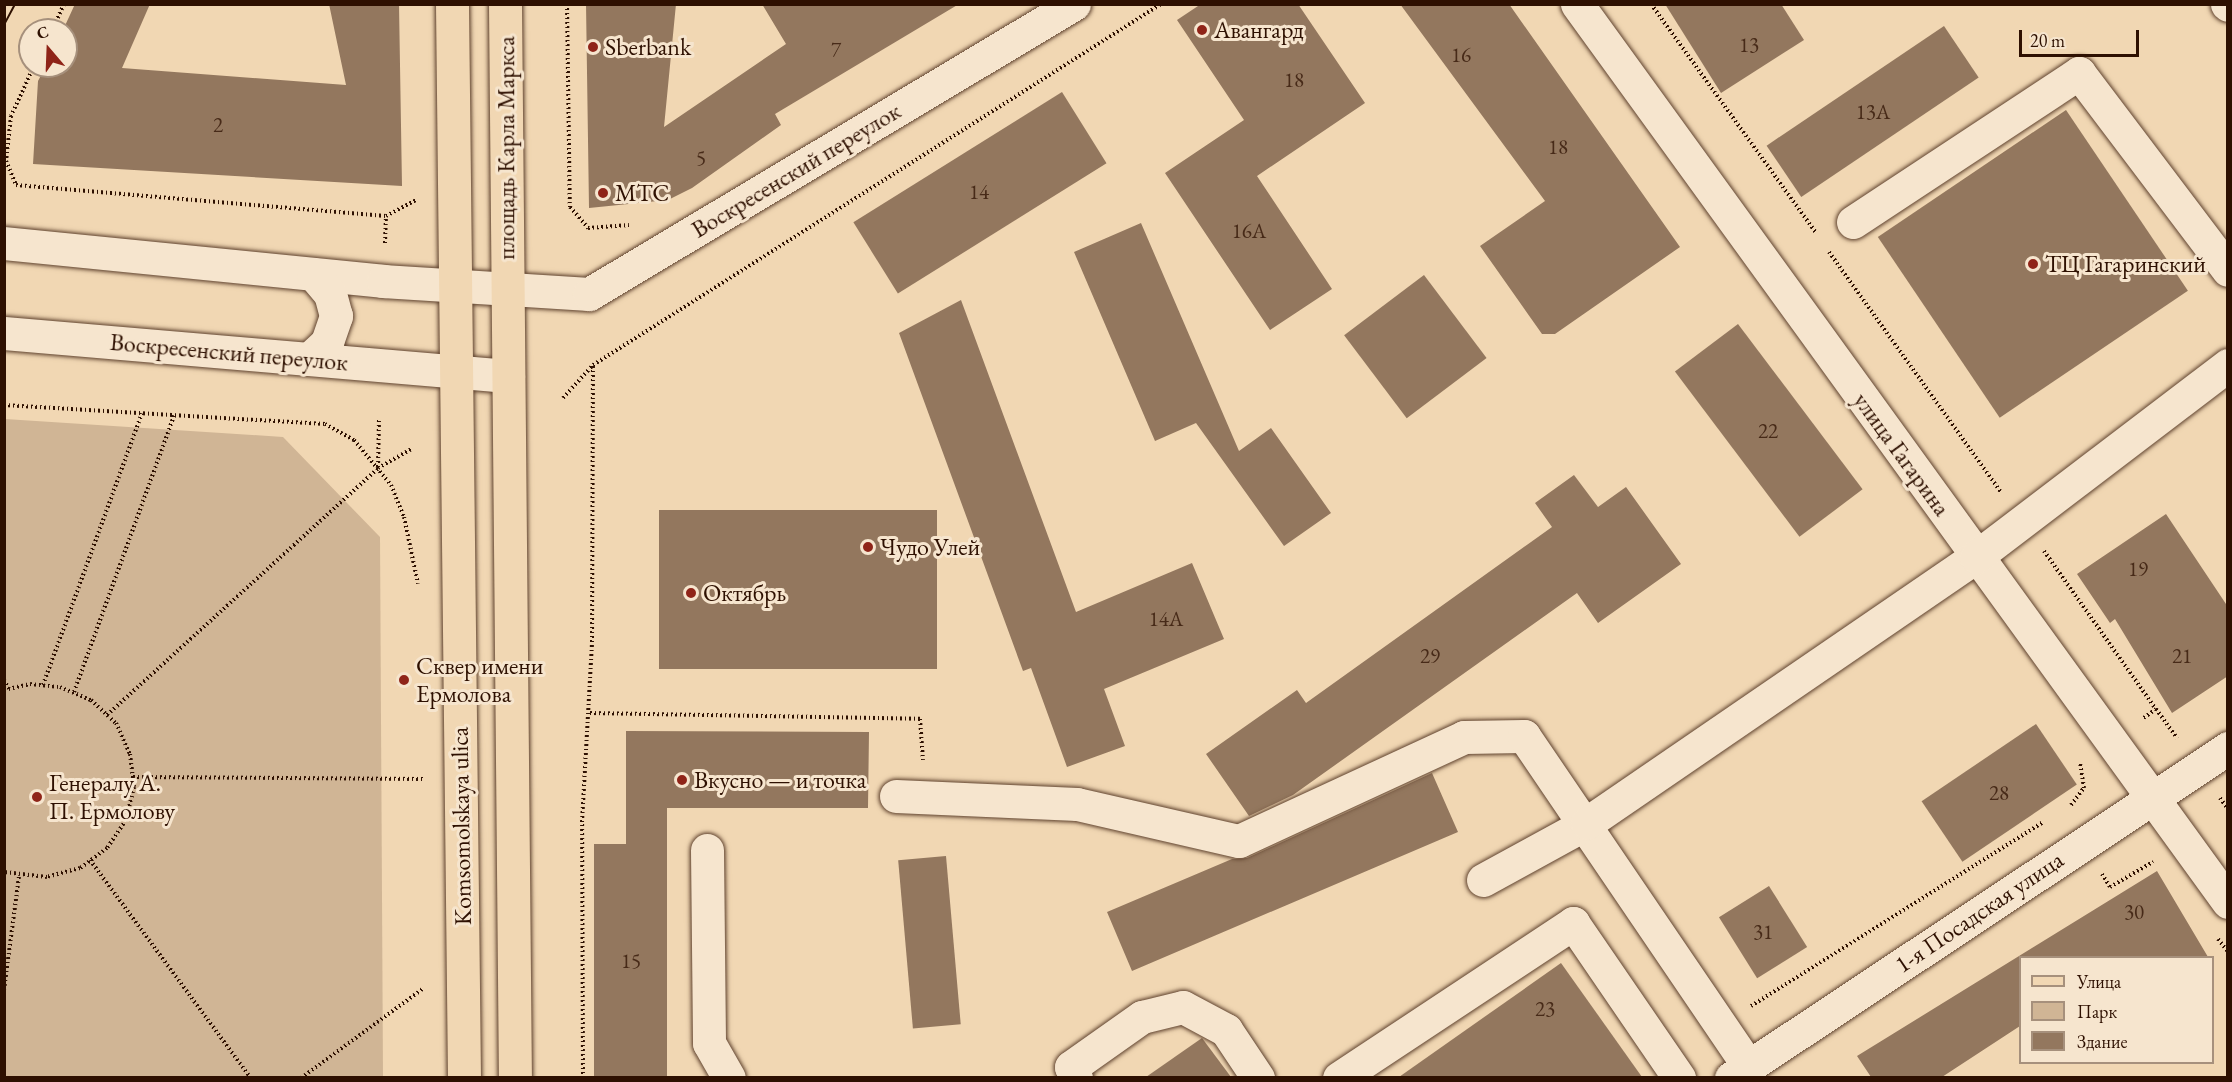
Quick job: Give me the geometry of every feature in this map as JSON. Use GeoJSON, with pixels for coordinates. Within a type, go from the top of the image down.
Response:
{"type":"FeatureCollection","features":[{"type":"Feature","properties":{"kind":"main road"},"geometry":{"type":"LineString","coordinates":[[452,4],[453,287]]}},
{"type":"Feature","properties":{"kind":"main road","name":"площадь Карла Маркса"},"geometry":{"type":"LineString","coordinates":[[505,4],[506,292]]}},
{"type":"Feature","properties":{"kind":"main road","name":"Komsomolskaya ulica"},"geometry":{"type":"LineString","coordinates":[[453,287],[464,1077]]}},
{"type":"Feature","properties":{"kind":"main road","name":"Komsomolskaya ulica"},"geometry":{"type":"LineString","coordinates":[[506,292],[514,1077]]}},
{"type":"Feature","properties":{"kind":"street","name":"Воскресенский переулок"},"geometry":{"type":"LineString","coordinates":[[453,287],[506,292],[589,294],[1074,4]]}},
{"type":"Feature","properties":{"kind":"street","name":"улица Гагарина"},"geometry":{"type":"LineString","coordinates":[[1577,4],[2228,902]]}},
{"type":"Feature","properties":{"kind":"street"},"geometry":{"type":"LineString","coordinates":[[1853,222],[2079,73],[2228,270]]}},
{"type":"Feature","properties":{"kind":"street"},"geometry":{"type":"LineString","coordinates":[[4,243],[453,287]]}},
{"type":"Feature","properties":{"kind":"street"},"geometry":{"type":"LineString","coordinates":[[309,359],[327,342],[336,316],[330,294],[313,274]]}},
{"type":"Feature","properties":{"kind":"street","name":"Воскресенский переулок"},"geometry":{"type":"LineString","coordinates":[[4,333],[508,376]]}},
{"type":"Feature","properties":{"kind":"street"},"geometry":{"type":"LineString","coordinates":[[1483,880],[1587,823],[1976,557],[2228,365]]}},
{"type":"Feature","properties":{"kind":"street"},"geometry":{"type":"LineString","coordinates":[[910,797],[1077,804],[1239,842],[1464,737],[1524,735],[1587,823],[1739,1072]]}},
{"type":"Feature","properties":{"kind":"street","name":"1-я Посадская улица"},"geometry":{"type":"LineString","coordinates":[[1739,1072],[2150,797],[2228,748]]}},
{"type":"Feature","properties":{"kind":"street"},"geometry":{"type":"LineString","coordinates":[[707,850],[709,1043],[729,1077]]}},
{"type":"Feature","properties":{"kind":"street"},"geometry":{"type":"LineString","coordinates":[[1339,1077],[1573,923],[1679,1077]]}},
{"type":"Feature","properties":{"kind":"street"},"geometry":{"type":"LineString","coordinates":[[1076,1077],[1071,1067],[1142,1017],[1183,1007],[1226,1030],[1258,1077]]}},
{"type":"Feature","properties":{"kind":"path"},"geometry":{"type":"LineString","coordinates":[[58,18],[64,4]]}},
{"type":"Feature","properties":{"kind":"path"},"geometry":{"type":"LineString","coordinates":[[567,4],[570,207]]}},
{"type":"Feature","properties":{"kind":"path"},"geometry":{"type":"LineString","coordinates":[[563,398],[593,365],[1161,4]]}},
{"type":"Feature","properties":{"kind":"path"},"geometry":{"type":"LineString","coordinates":[[28,78],[11,116],[6,161],[16,185],[386,216],[416,202],[415,190]]}},
{"type":"Feature","properties":{"kind":"path"},"geometry":{"type":"LineString","coordinates":[[385,243],[386,216]]}},
{"type":"Feature","properties":{"kind":"path"},"geometry":{"type":"LineString","coordinates":[[583,1077],[582,822],[590,713],[593,365]]}},
{"type":"Feature","properties":{"kind":"path"},"geometry":{"type":"LineString","coordinates":[[4,405],[325,424],[354,440],[378,468],[404,517],[420,590]]}},
{"type":"Feature","properties":{"kind":"path"},"geometry":{"type":"LineString","coordinates":[[43,685],[142,414]]}},
{"type":"Feature","properties":{"kind":"path"},"geometry":{"type":"LineString","coordinates":[[74,693],[174,416]]}},
{"type":"Feature","properties":{"kind":"path"},"geometry":{"type":"LineString","coordinates":[[378,468],[380,419]]}},
{"type":"Feature","properties":{"kind":"path"},"geometry":{"type":"LineString","coordinates":[[107,715],[378,468],[413,448]]}},
{"type":"Feature","properties":{"kind":"path"},"geometry":{"type":"LineString","coordinates":[[4,680],[7,690],[43,685],[74,693],[107,715],[130,754],[133,777],[126,820],[107,848],[90,861],[47,877],[19,876],[4,872]]}},
{"type":"Feature","properties":{"kind":"path"},"geometry":{"type":"LineString","coordinates":[[590,713],[920,719],[910,797]]}},
{"type":"Feature","properties":{"kind":"path"},"geometry":{"type":"LineString","coordinates":[[133,777],[423,779]]}},
{"type":"Feature","properties":{"kind":"path"},"geometry":{"type":"LineString","coordinates":[[2082,843],[2110,887],[2151,862],[2163,864]]}},
{"type":"Feature","properties":{"kind":"path"},"geometry":{"type":"LineString","coordinates":[[90,861],[251,1077]]}},
{"type":"Feature","properties":{"kind":"path"},"geometry":{"type":"LineString","coordinates":[[4,990],[19,876]]}},
{"type":"Feature","properties":{"kind":"path"},"geometry":{"type":"LineString","coordinates":[[2214,934],[2228,952]]}},
{"type":"Feature","properties":{"kind":"path"},"geometry":{"type":"LineString","coordinates":[[301,1077],[424,988]]}},
{"type":"Feature","properties":{"kind":"green space"},"geometry":{"type":"Polygon","coordinates":[[[5,419],[283,437],[380,537],[383,1077],[5,1077],[5,419]]]}},
{"type":"Feature","properties":{"kind":"building"},"geometry":{"type":"Polygon","coordinates":[[[75,4],[150,4],[122,68],[346,85],[329,4],[399,4],[402,186],[33,164],[38,81],[40,78],[78,78],[78,18],[69,18],[75,4]]]}},
{"type":"Feature","properties":{"kind":"building"},"geometry":{"type":"Polygon","coordinates":[[[586,4],[676,4],[664,127],[786,44],[762,4],[959,4],[775,114],[781,125],[692,188],[668,200],[589,208],[586,4]]]}},
{"type":"Feature","properties":{"kind":"building"},"geometry":{"type":"Polygon","coordinates":[[[1201,4],[1298,4],[1365,103],[1257,176],[1332,289],[1270,330],[1165,173],[1244,120],[1177,20],[1201,4]]]}},
{"type":"Feature","properties":{"kind":"building"},"geometry":{"type":"Polygon","coordinates":[[[1400,4],[1509,4],[1680,247],[1555,334],[1542,334],[1480,246],[1545,201],[1400,4]]]}},
{"type":"Feature","properties":{"kind":"building"},"geometry":{"type":"Polygon","coordinates":[[[1665,4],[1781,4],[1804,40],[1721,93],[1665,4]]]}},
{"type":"Feature","properties":{"kind":"building"},"geometry":{"type":"Polygon","coordinates":[[[1944,26],[1979,77],[1801,197],[1767,146],[1944,26]]]}},
{"type":"Feature","properties":{"kind":"building"},"geometry":{"type":"Polygon","coordinates":[[[1062,92],[1107,163],[898,294],[853,222],[1062,92]]]}},
{"type":"Feature","properties":{"kind":"building","name":"ТЦ Гагаринский"},"geometry":{"type":"Polygon","coordinates":[[[2066,110],[2188,291],[2000,418],[1878,237],[2066,110]]]}},
{"type":"Feature","properties":{"kind":"building"},"geometry":{"type":"Polygon","coordinates":[[[1141,223],[1239,451],[1271,428],[1331,513],[1284,546],[1196,423],[1155,441],[1074,252],[1141,223]]]}},
{"type":"Feature","properties":{"kind":"building"},"geometry":{"type":"Polygon","coordinates":[[[1424,275],[1487,358],[1407,418],[1344,335],[1424,275]]]}},
{"type":"Feature","properties":{"kind":"building"},"geometry":{"type":"Polygon","coordinates":[[[961,300],[1076,612],[1192,563],[1224,639],[1104,689],[1125,746],[1067,767],[1031,668],[1023,671],[899,333],[961,300]]]}},
{"type":"Feature","properties":{"kind":"building"},"geometry":{"type":"Polygon","coordinates":[[[1738,324],[1863,489],[1799,537],[1675,372],[1738,324]]]}},
{"type":"Feature","properties":{"kind":"building"},"geometry":{"type":"Polygon","coordinates":[[[1574,475],[1598,507],[1626,487],[1681,564],[1598,623],[1577,593],[1293,795],[1249,816],[1206,754],[1297,690],[1306,703],[1552,527],[1535,503],[1574,475]]]}},
{"type":"Feature","properties":{"kind":"building"},"geometry":{"type":"Polygon","coordinates":[[[659,510],[937,510],[937,669],[659,669],[659,510]]]}},
{"type":"Feature","properties":{"kind":"building"},"geometry":{"type":"Polygon","coordinates":[[[2166,514],[2228,607],[2228,676],[2172,713],[2115,619],[2110,623],[2077,574],[2166,514]]]}},
{"type":"Feature","properties":{"kind":"building"},"geometry":{"type":"Polygon","coordinates":[[[2036,724],[2077,785],[1962,862],[1922,801],[2036,724]]]}},
{"type":"Feature","properties":{"kind":"building"},"geometry":{"type":"Polygon","coordinates":[[[626,731],[869,732],[868,808],[667,808],[667,1077],[594,1077],[594,844],[626,844],[626,731]]]}},
{"type":"Feature","properties":{"kind":"building"},"geometry":{"type":"Polygon","coordinates":[[[1432,773],[1458,832],[1132,971],[1107,912],[1232,859],[1247,858],[1432,773]]]}},
{"type":"Feature","properties":{"kind":"building"},"geometry":{"type":"Polygon","coordinates":[[[946,856],[961,1024],[913,1029],[898,860],[946,856]]]}},
{"type":"Feature","properties":{"kind":"building"},"geometry":{"type":"Polygon","coordinates":[[[2157,871],[2207,956],[2019,956],[2157,871]]]}},
{"type":"Feature","properties":{"kind":"building"},"geometry":{"type":"Polygon","coordinates":[[[1769,886],[1807,947],[1757,978],[1719,917],[1769,886]]]}},
{"type":"Feature","properties":{"kind":"building"},"geometry":{"type":"Polygon","coordinates":[[[2019,956],[2019,1027],[1942,1077],[1871,1077],[1857,1056],[2019,956]]]}},
{"type":"Feature","properties":{"kind":"building"},"geometry":{"type":"Polygon","coordinates":[[[1561,963],[1642,1077],[1399,1077],[1561,963]]]}},
{"type":"Feature","properties":{"kind":"building"},"geometry":{"type":"Polygon","coordinates":[[[1202,1038],[1231,1077],[1146,1077],[1202,1038]]]}},
{"type":"Feature","properties":{"kind":"tram line"},"geometry":{"type":"LineString","coordinates":[[4,25],[15,4]]}},
{"type":"Feature","properties":{"kind":"place","name":"Авангард"},"geometry":{"type":"Point","coordinates":[1202,30]}},
{"type":"Feature","properties":{"kind":"place","name":"Sberbank"},"geometry":{"type":"Point","coordinates":[593,47]}},
{"type":"Feature","properties":{"kind":"place","name":"МТС"},"geometry":{"type":"Point","coordinates":[603,193]}},
{"type":"Feature","properties":{"kind":"place","name":"ТЦ Гагаринский"},"geometry":{"type":"Point","coordinates":[2033,264]}},
{"type":"Feature","properties":{"kind":"place","name":"Чудо Улей"},"geometry":{"type":"Point","coordinates":[868,547]}},
{"type":"Feature","properties":{"kind":"place","name":"Октябрь"},"geometry":{"type":"Point","coordinates":[691,593]}},
{"type":"Feature","properties":{"kind":"place","name":"Сквер имени Ермолова"},"geometry":{"type":"Point","coordinates":[404,680]}},
{"type":"Feature","properties":{"kind":"place","name":"Вкусно — и точка"},"geometry":{"type":"Point","coordinates":[682,780]}},
{"type":"Feature","properties":{"kind":"place","name":"Генералу А. П. Ермолову"},"geometry":{"type":"Point","coordinates":[37,797]}}]}
